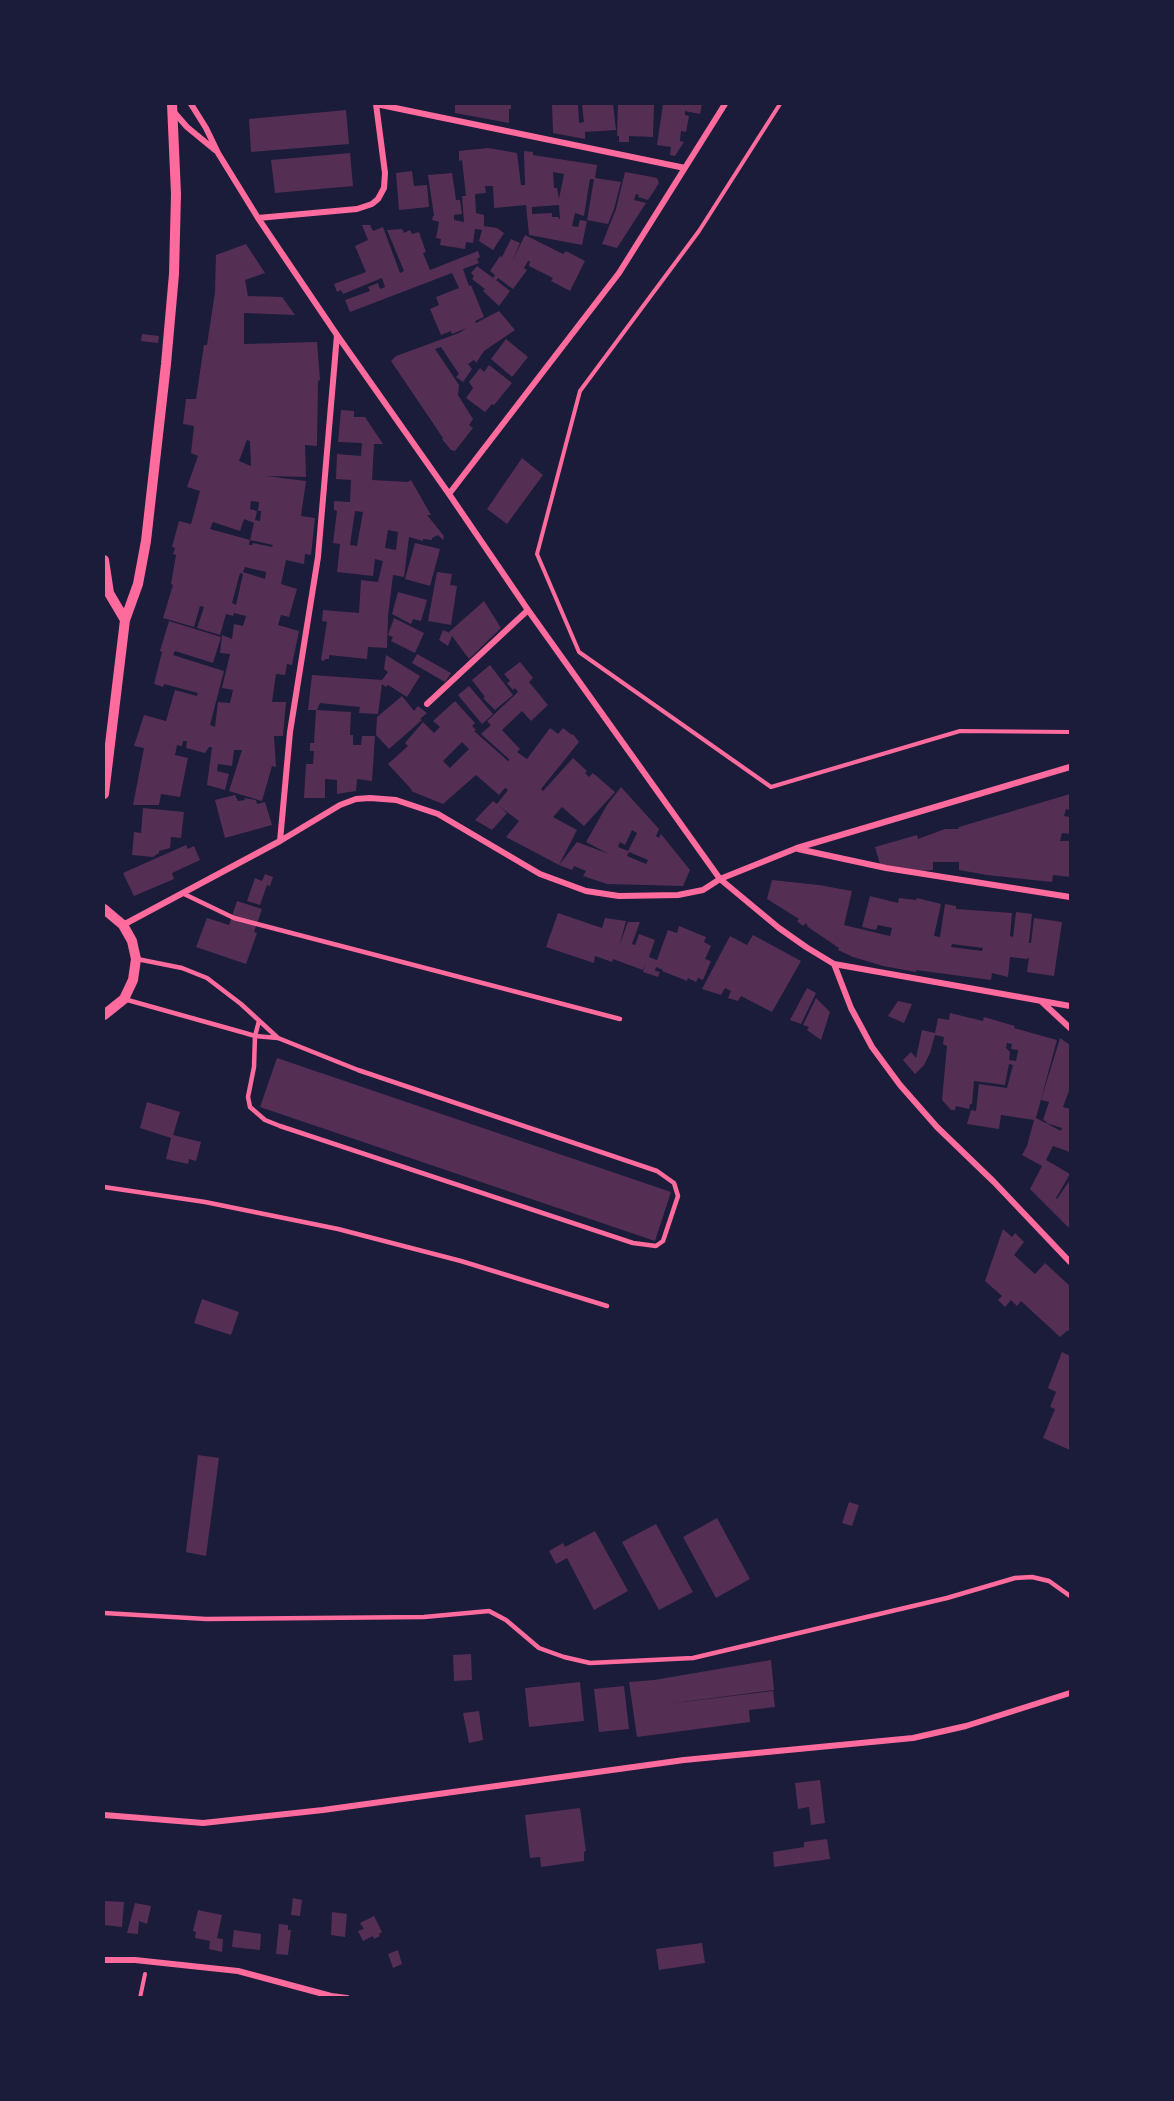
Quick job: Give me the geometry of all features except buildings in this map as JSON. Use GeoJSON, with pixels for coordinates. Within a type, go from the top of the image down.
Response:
{"type":"FeatureCollection","features":[{"type":"Feature","properties":{"kind":"street"},"geometry":{"type":"LineString","coordinates":[[191,104],[258,218],[337,334],[450,494],[528,610],[720,879],[779,928],[834,964],[1071,1006]]}},
{"type":"Feature","properties":{"kind":"street"},"geometry":{"type":"LineString","coordinates":[[258,218],[357,209],[372,204],[378,199],[384,188],[385,173],[376,104],[685,168]]}},
{"type":"Feature","properties":{"kind":"street"},"geometry":{"type":"LineString","coordinates":[[450,494],[619,273],[725,104]]}},
{"type":"Feature","properties":{"kind":"street"},"geometry":{"type":"LineString","coordinates":[[172,107],[187,127],[218,153]]}},
{"type":"Feature","properties":{"kind":"street"},"geometry":{"type":"LineString","coordinates":[[104,794],[125,620],[138,584],[146,541],[166,364],[174,274],[176,194],[172,107]]}},
{"type":"Feature","properties":{"kind":"street"},"geometry":{"type":"LineString","coordinates":[[280,841],[290,732],[318,557],[337,334]]}},
{"type":"Feature","properties":{"kind":"street"},"geometry":{"type":"LineString","coordinates":[[104,560],[106,592],[125,620]]}},
{"type":"Feature","properties":{"kind":"street"},"geometry":{"type":"LineString","coordinates":[[427,704],[528,610]]}},
{"type":"Feature","properties":{"kind":"street"},"geometry":{"type":"LineString","coordinates":[[123,924],[280,841],[340,805],[356,799],[396,800],[438,814],[540,874],[586,891],[619,896],[678,896],[703,890],[720,879],[797,848],[1071,767]]}},
{"type":"Feature","properties":{"kind":"street"},"geometry":{"type":"LineString","coordinates":[[797,848],[886,868],[1071,897]]}},
{"type":"Feature","properties":{"kind":"street"},"geometry":{"type":"LineString","coordinates":[[104,909],[123,924],[132,941],[136,959],[133,980],[124,999],[104,1015]]}},
{"type":"Feature","properties":{"kind":"street"},"geometry":{"type":"LineString","coordinates":[[834,964],[851,1008],[872,1047],[900,1085],[937,1127],[1071,1262]]}},
{"type":"Feature","properties":{"kind":"street"},"geometry":{"type":"LineString","coordinates":[[1042,1002],[1071,1028]]}},
{"type":"Feature","properties":{"kind":"street"},"geometry":{"type":"LineString","coordinates":[[104,1815],[203,1823],[346,1807],[684,1760],[913,1738],[966,1726],[1071,1693]]}},
{"type":"Feature","properties":{"kind":"street"},"geometry":{"type":"LineString","coordinates":[[104,1960],[147,1961],[238,1971],[331,1996],[347,1998]]}},
{"type":"Feature","properties":{"kind":"lane"},"geometry":{"type":"LineString","coordinates":[[182,893],[234,918],[620,1019]]}},
{"type":"Feature","properties":{"kind":"lane"},"geometry":{"type":"LineString","coordinates":[[136,959],[182,968],[207,978],[241,1004],[278,1038]]}},
{"type":"Feature","properties":{"kind":"lane"},"geometry":{"type":"LineString","coordinates":[[124,999],[199,1022],[255,1036],[278,1038],[358,1070],[657,1171],[674,1183],[678,1196],[663,1241],[656,1246],[633,1243],[265,1120],[249,1104],[248,1097],[254,1067],[255,1036],[259,1021]]}},
{"type":"Feature","properties":{"kind":"lane"},"geometry":{"type":"LineString","coordinates":[[104,1187],[205,1202],[338,1228],[461,1261],[607,1306]]}},
{"type":"Feature","properties":{"kind":"lane"},"geometry":{"type":"LineString","coordinates":[[104,1613],[218,1619],[424,1617],[489,1611],[506,1620],[539,1648],[590,1663],[693,1658],[947,1598],[1015,1578],[1032,1577],[1049,1581],[1071,1596]]}},
{"type":"Feature","properties":{"kind":"path"},"geometry":{"type":"LineString","coordinates":[[780,104],[699,231],[580,391],[537,554],[579,652],[771,787],[960,731],[1071,732]]}},
{"type":"Feature","properties":{"kind":"path"},"geometry":{"type":"LineString","coordinates":[[141,1998],[147,1961]]}}]}
